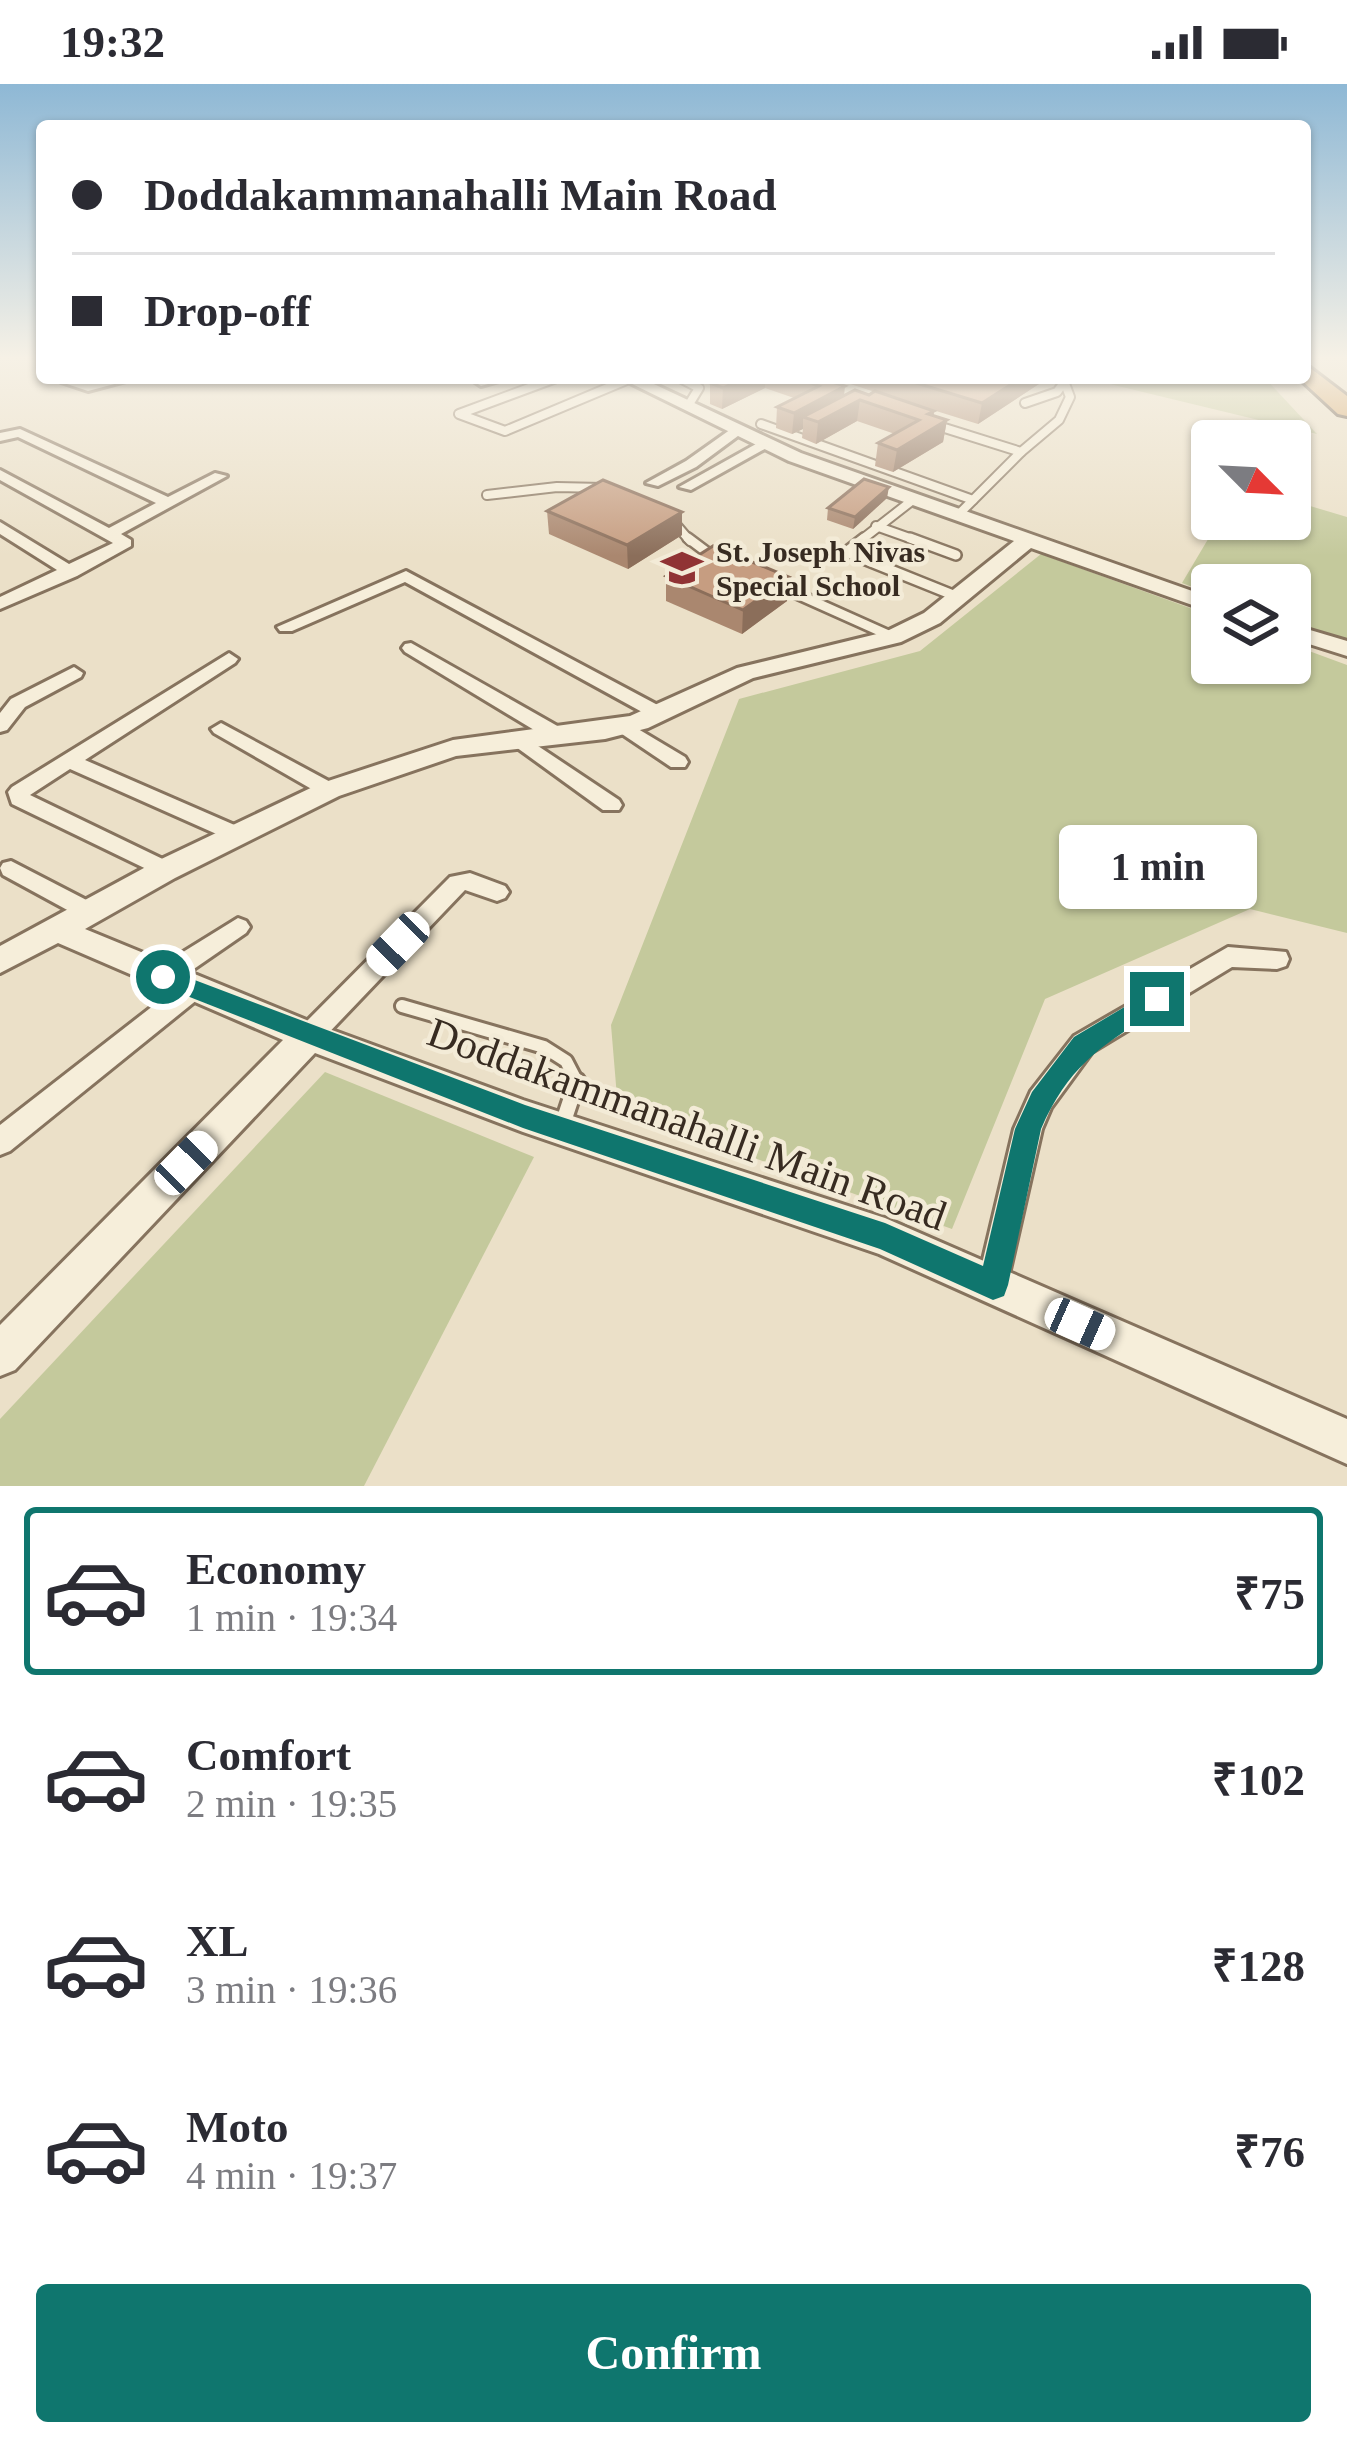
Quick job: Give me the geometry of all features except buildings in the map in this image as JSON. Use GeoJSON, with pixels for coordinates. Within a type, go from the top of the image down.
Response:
{"type":"FeatureCollection","features":[{"type":"Feature","properties":{"kind":"street"},"geometry":{"type":"LineString","coordinates":[[729,425],[763,433],[914,500],[966,508],[1028,540],[1191,598]]}},
{"type":"Feature","properties":{"kind":"street"},"geometry":{"type":"LineString","coordinates":[[653,483],[691,464],[739,430]]}},
{"type":"Feature","properties":{"kind":"street"},"geometry":{"type":"LineString","coordinates":[[0,436],[20,433],[165,502]]}},
{"type":"Feature","properties":{"kind":"street"},"geometry":{"type":"LineString","coordinates":[[686,487],[763,433]]}},
{"type":"Feature","properties":{"kind":"street"},"geometry":{"type":"LineString","coordinates":[[0,474],[125,543],[0,604]]}},
{"type":"Feature","properties":{"kind":"street"},"geometry":{"type":"LineString","coordinates":[[111,533],[220,476]]}},
{"type":"Feature","properties":{"kind":"street"},"geometry":{"type":"LineString","coordinates":[[0,527],[71,572]]}},
{"type":"Feature","properties":{"kind":"street"},"geometry":{"type":"LineString","coordinates":[[4,955],[329,790],[453,748],[623,727],[745,673],[892,637],[932,618],[1028,540]]}},
{"type":"Feature","properties":{"kind":"street"},"geometry":{"type":"LineString","coordinates":[[286,627],[406,576],[660,714]]}},
{"type":"Feature","properties":{"kind":"street"},"geometry":{"type":"LineString","coordinates":[[1311,638],[1347,650]]}},
{"type":"Feature","properties":{"kind":"street"},"geometry":{"type":"LineString","coordinates":[[411,648],[561,737]]}},
{"type":"Feature","properties":{"kind":"street"},"geometry":{"type":"LineString","coordinates":[[165,870],[20,799],[9,786],[67,760],[229,659]]}},
{"type":"Feature","properties":{"kind":"street"},"geometry":{"type":"LineString","coordinates":[[0,726],[18,703],[74,673]]}},
{"type":"Feature","properties":{"kind":"street"},"geometry":{"type":"LineString","coordinates":[[623,727],[678,761]]}},
{"type":"Feature","properties":{"kind":"street"},"geometry":{"type":"LineString","coordinates":[[221,729],[329,790]]}},
{"type":"Feature","properties":{"kind":"street"},"geometry":{"type":"LineString","coordinates":[[523,742],[611,805]]}},
{"type":"Feature","properties":{"kind":"street"},"geometry":{"type":"LineString","coordinates":[[67,760],[238,835]]}},
{"type":"Feature","properties":{"kind":"street"},"geometry":{"type":"LineString","coordinates":[[11,869],[74,921]]}},
{"type":"Feature","properties":{"kind":"street"},"geometry":{"type":"LineString","coordinates":[[0,1355],[458,883],[464,880],[497,892]]}},
{"type":"Feature","properties":{"kind":"street","name":"Doddakammanahalli Main Road"},"geometry":{"type":"LineString","coordinates":[[74,921],[178,983],[561,1129],[885,1237],[1347,1442]]}},
{"type":"Feature","properties":{"kind":"street"},"geometry":{"type":"LineString","coordinates":[[0,1142],[238,927]]}},
{"type":"Feature","properties":{"kind":"street"},"geometry":{"type":"LineString","coordinates":[[993,1285],[1028,1129],[1041,1100],[1083,1044],[1228,957],[1276,959]]}},
{"type":"Feature","properties":{"kind":"lane"},"geometry":{"type":"LineString","coordinates":[[490,425],[505,431],[518,425]]}},
{"type":"Feature","properties":{"kind":"lane"},"geometry":{"type":"LineString","coordinates":[[939,425],[1021,452]]}},
{"type":"Feature","properties":{"kind":"lane"},"geometry":{"type":"LineString","coordinates":[[763,433],[867,466],[966,508],[1052,425]]}},
{"type":"Feature","properties":{"kind":"lane"},"geometry":{"type":"LineString","coordinates":[[487,495],[556,487],[610,489]]}},
{"type":"Feature","properties":{"kind":"lane"},"geometry":{"type":"LineString","coordinates":[[914,500],[846,552],[958,597]]}},
{"type":"Feature","properties":{"kind":"lane"},"geometry":{"type":"LineString","coordinates":[[654,509],[671,519],[697,549],[718,558]]}},
{"type":"Feature","properties":{"kind":"lane"},"geometry":{"type":"LineString","coordinates":[[876,526],[956,555]]}},
{"type":"Feature","properties":{"kind":"lane"},"geometry":{"type":"LineString","coordinates":[[758,576],[892,637]]}},
{"type":"Feature","properties":{"kind":"lane"},"geometry":{"type":"LineString","coordinates":[[401,1006],[442,1013],[556,1052],[578,1083],[561,1129]]}},
{"type":"Feature","properties":{"kind":"green space"},"geometry":{"type":"Polygon","coordinates":[[[1311,506],[1347,517],[1347,646],[1311,635],[1311,564],[1193,564],[1208,540],[1311,540],[1311,506]]]}},
{"type":"Feature","properties":{"kind":"green space"},"geometry":{"type":"Polygon","coordinates":[[[1041,554],[1191,608],[1191,684],[1311,684],[1311,652],[1347,665],[1347,933],[1250,909],[1045,999],[952,1229],[618,1109],[611,1025],[739,699],[920,651],[1041,554]]]}},
{"type":"Feature","properties":{"kind":"green space"},"geometry":{"type":"Polygon","coordinates":[[[325,1072],[534,1157],[364,1486],[0,1486],[0,1419],[325,1072]]]}},
{"type":"Feature","properties":{"kind":"place","name":"St. Joseph Nivas Special School"},"geometry":{"type":"Point","coordinates":[682,568]}},
{"type":"Feature","properties":{"kind":"route"},"geometry":{"type":"LineString","coordinates":[[163,977],[523,1116],[885,1237],[993,1285],[1028,1129],[1041,1100],[1083,1044],[1157,999]]}}]}
